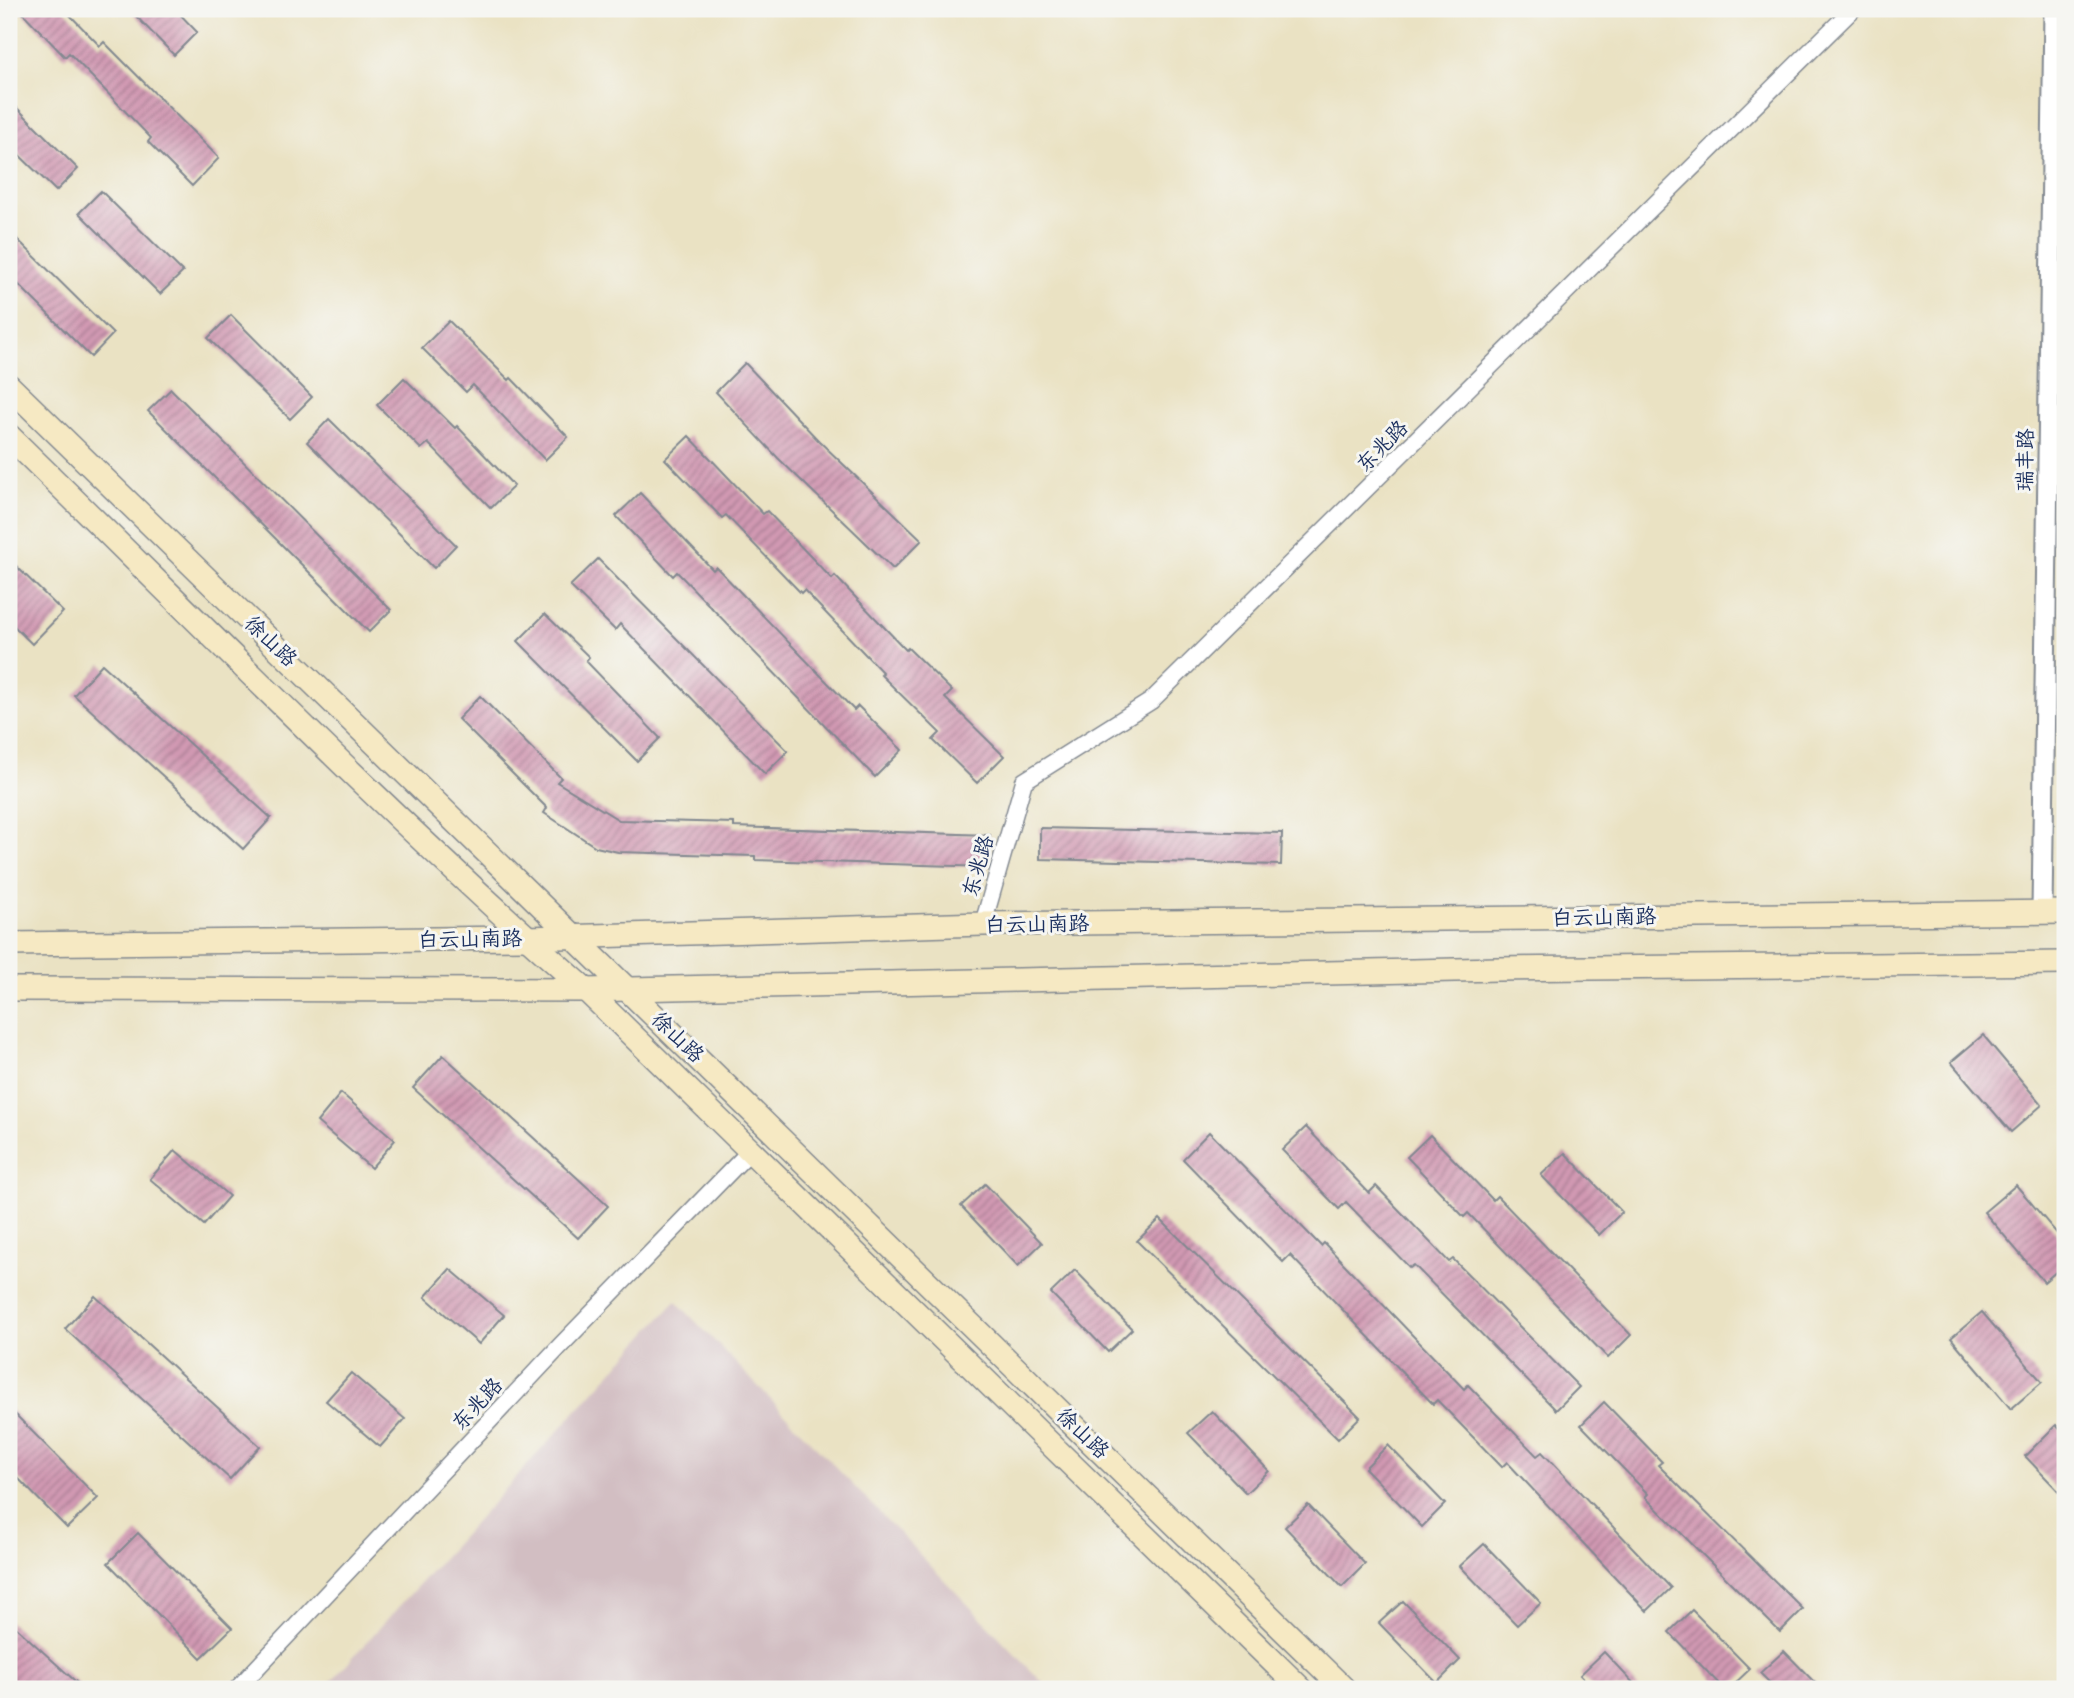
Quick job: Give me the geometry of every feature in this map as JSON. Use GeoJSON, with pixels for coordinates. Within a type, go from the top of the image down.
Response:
{"type":"FeatureCollection","features":[{"type":"Feature","properties":{"kind":"main road","name":"徐山路"},"geometry":{"type":"LineString","coordinates":[[9,386],[1344,1689]]}},
{"type":"Feature","properties":{"kind":"main road","name":"徐山路"},"geometry":{"type":"LineString","coordinates":[[9,436],[265,688],[527,938],[586,990],[751,1150],[1301,1689]]}},
{"type":"Feature","properties":{"kind":"main road","name":"白云山南路"},"geometry":{"type":"LineString","coordinates":[[9,944],[576,937],[983,924],[2054,912]]}},
{"type":"Feature","properties":{"kind":"main road"},"geometry":{"type":"LineString","coordinates":[[9,989],[586,990],[1497,969],[2065,963]]}},
{"type":"Feature","properties":{"kind":"street","name":"东兆路"},"geometry":{"type":"LineString","coordinates":[[983,924],[1024,781],[1151,701],[1853,9]]}},
{"type":"Feature","properties":{"kind":"street","name":"瑞丰路"},"geometry":{"type":"LineString","coordinates":[[2054,9],[2054,912]]}},
{"type":"Feature","properties":{"kind":"street","name":"东兆路"},"geometry":{"type":"LineString","coordinates":[[237,1689],[561,1345],[751,1150]]}},
{"type":"Feature","properties":{"kind":"shaded area"},"geometry":{"type":"Polygon","coordinates":[[[676,1301],[1049,1689],[324,1689],[676,1301]]]}},
{"type":"Feature","properties":{"kind":"building"},"geometry":{"type":"Polygon","coordinates":[[[19,9],[64,9],[100,46],[104,42],[219,158],[192,186],[148,142],[151,138],[69,53],[65,57],[19,9]]]}},
{"type":"Feature","properties":{"kind":"building"},"geometry":{"type":"Polygon","coordinates":[[[129,9],[175,9],[197,32],[174,55],[129,9]]]}},
{"type":"Feature","properties":{"kind":"building"},"geometry":{"type":"Polygon","coordinates":[[[9,100],[78,169],[56,191],[9,145],[9,100]]]}},
{"type":"Feature","properties":{"kind":"building"},"geometry":{"type":"Polygon","coordinates":[[[101,191],[183,272],[160,294],[79,213],[101,191]]]}},
{"type":"Feature","properties":{"kind":"building"},"geometry":{"type":"Polygon","coordinates":[[[9,231],[113,334],[91,357],[9,275],[9,231]]]}},
{"type":"Feature","properties":{"kind":"building"},"geometry":{"type":"Polygon","coordinates":[[[231,315],[312,397],[290,419],[208,338],[231,315]]]}},
{"type":"Feature","properties":{"kind":"building"},"geometry":{"type":"Polygon","coordinates":[[[449,321],[509,380],[511,378],[568,437],[545,460],[473,385],[466,392],[422,348],[449,321]]]}},
{"type":"Feature","properties":{"kind":"building"},"geometry":{"type":"Polygon","coordinates":[[[745,363],[819,441],[922,540],[893,569],[778,458],[716,392],[745,363]]]}},
{"type":"Feature","properties":{"kind":"building"},"geometry":{"type":"Polygon","coordinates":[[[404,378],[455,428],[457,426],[514,486],[491,508],[428,443],[421,449],[377,405],[404,378]]]}},
{"type":"Feature","properties":{"kind":"building"},"geometry":{"type":"Polygon","coordinates":[[[171,389],[391,610],[369,632],[148,411],[171,389]]]}},
{"type":"Feature","properties":{"kind":"building"},"geometry":{"type":"Polygon","coordinates":[[[329,419],[456,545],[434,568],[307,442],[329,419]]]}},
{"type":"Feature","properties":{"kind":"building"},"geometry":{"type":"Polygon","coordinates":[[[689,436],[763,514],[767,511],[832,579],[835,576],[906,650],[908,648],[952,691],[945,698],[1004,756],[977,783],[933,740],[940,733],[881,675],[883,673],[804,590],[801,593],[726,515],[722,518],[665,459],[689,436]]]}},
{"type":"Feature","properties":{"kind":"building"},"geometry":{"type":"Polygon","coordinates":[[[640,493],[713,570],[716,567],[854,710],[858,706],[902,750],[875,777],[677,572],[673,576],[616,516],[640,493]]]}},
{"type":"Feature","properties":{"kind":"building"},"geometry":{"type":"Polygon","coordinates":[[[9,559],[63,612],[32,644],[9,621],[9,559]]]}},
{"type":"Feature","properties":{"kind":"building"},"geometry":{"type":"Polygon","coordinates":[[[598,559],[788,751],[765,774],[620,624],[615,630],[570,586],[598,559]]]}},
{"type":"Feature","properties":{"kind":"building"},"geometry":{"type":"Polygon","coordinates":[[[545,614],[589,657],[586,661],[660,738],[637,761],[518,641],[545,614]]]}},
{"type":"Feature","properties":{"kind":"building"},"geometry":{"type":"Polygon","coordinates":[[[102,664],[271,818],[243,849],[74,695],[102,664]]]}},
{"type":"Feature","properties":{"kind":"building"},"geometry":{"type":"Polygon","coordinates":[[[480,696],[561,778],[557,782],[619,820],[734,823],[734,827],[990,835],[989,867],[755,860],[755,856],[618,852],[596,847],[544,813],[547,808],[458,719],[480,696]]]}},
{"type":"Feature","properties":{"kind":"building"},"geometry":{"type":"Polygon","coordinates":[[[1040,828],[1282,833],[1281,865],[1040,859],[1040,828]]]}},
{"type":"Feature","properties":{"kind":"building"},"geometry":{"type":"Polygon","coordinates":[[[1983,1035],[2042,1105],[2011,1132],[1951,1062],[1983,1035]]]}},
{"type":"Feature","properties":{"kind":"building"},"geometry":{"type":"Polygon","coordinates":[[[443,1055],[608,1206],[578,1238],[413,1088],[443,1055]]]}},
{"type":"Feature","properties":{"kind":"building"},"geometry":{"type":"Polygon","coordinates":[[[341,1093],[395,1140],[371,1168],[317,1122],[341,1093]]]}},
{"type":"Feature","properties":{"kind":"building"},"geometry":{"type":"Polygon","coordinates":[[[1306,1127],[1369,1193],[1376,1186],[1449,1262],[1453,1259],[1579,1387],[1556,1410],[1414,1265],[1410,1268],[1346,1202],[1339,1209],[1282,1150],[1306,1127]]]}},
{"type":"Feature","properties":{"kind":"building"},"geometry":{"type":"Polygon","coordinates":[[[1209,1132],[1321,1246],[1324,1243],[1464,1389],[1468,1385],[1537,1456],[1542,1452],[1671,1588],[1647,1611],[1507,1462],[1502,1467],[1437,1400],[1433,1404],[1290,1255],[1283,1262],[1183,1159],[1209,1132]]]}},
{"type":"Feature","properties":{"kind":"building"},"geometry":{"type":"Polygon","coordinates":[[[1430,1135],[1493,1200],[1497,1196],[1631,1335],[1608,1358],[1468,1213],[1464,1217],[1407,1157],[1430,1135]]]}},
{"type":"Feature","properties":{"kind":"building"},"geometry":{"type":"Polygon","coordinates":[[[175,1150],[229,1196],[204,1225],[150,1179],[175,1150]]]}},
{"type":"Feature","properties":{"kind":"building"},"geometry":{"type":"Polygon","coordinates":[[[1565,1153],[1622,1212],[1599,1235],[1541,1175],[1565,1153]]]}},
{"type":"Feature","properties":{"kind":"building"},"geometry":{"type":"Polygon","coordinates":[[[985,1184],[1042,1243],[1018,1266],[961,1206],[985,1184]]]}},
{"type":"Feature","properties":{"kind":"building"},"geometry":{"type":"Polygon","coordinates":[[[2016,1185],[2065,1243],[2065,1264],[2044,1282],[1984,1212],[2016,1185]]]}},
{"type":"Feature","properties":{"kind":"building"},"geometry":{"type":"Polygon","coordinates":[[[1160,1219],[1360,1417],[1338,1439],[1137,1241],[1160,1219]]]}},
{"type":"Feature","properties":{"kind":"building"},"geometry":{"type":"Polygon","coordinates":[[[450,1269],[504,1315],[479,1344],[425,1297],[450,1269]]]}},
{"type":"Feature","properties":{"kind":"building"},"geometry":{"type":"Polygon","coordinates":[[[1075,1270],[1132,1329],[1108,1352],[1051,1293],[1075,1270]]]}},
{"type":"Feature","properties":{"kind":"building"},"geometry":{"type":"Polygon","coordinates":[[[95,1296],[260,1446],[230,1479],[65,1329],[95,1296]]]}},
{"type":"Feature","properties":{"kind":"building"},"geometry":{"type":"Polygon","coordinates":[[[1982,1312],[2042,1382],[2011,1409],[1951,1338],[1982,1312]]]}},
{"type":"Feature","properties":{"kind":"building"},"geometry":{"type":"Polygon","coordinates":[[[351,1373],[405,1419],[380,1447],[326,1401],[351,1373]]]}},
{"type":"Feature","properties":{"kind":"building"},"geometry":{"type":"Polygon","coordinates":[[[1604,1402],[1662,1462],[1658,1465],[1803,1609],[1780,1632],[1645,1497],[1648,1494],[1581,1425],[1604,1402]]]}},
{"type":"Feature","properties":{"kind":"building"},"geometry":{"type":"Polygon","coordinates":[[[9,1408],[98,1498],[67,1528],[9,1469],[9,1408]]]}},
{"type":"Feature","properties":{"kind":"building"},"geometry":{"type":"Polygon","coordinates":[[[1212,1411],[1269,1471],[1246,1493],[1188,1433],[1212,1411]]]}},
{"type":"Feature","properties":{"kind":"building"},"geometry":{"type":"Polygon","coordinates":[[[2056,1425],[2065,1435],[2065,1498],[2025,1456],[2056,1425]]]}},
{"type":"Feature","properties":{"kind":"building"},"geometry":{"type":"Polygon","coordinates":[[[1388,1445],[1445,1504],[1422,1527],[1365,1468],[1388,1445]]]}},
{"type":"Feature","properties":{"kind":"building"},"geometry":{"type":"Polygon","coordinates":[[[1308,1505],[1365,1564],[1342,1587],[1285,1527],[1308,1505]]]}},
{"type":"Feature","properties":{"kind":"building"},"geometry":{"type":"Polygon","coordinates":[[[138,1533],[232,1628],[201,1658],[108,1563],[138,1533]]]}},
{"type":"Feature","properties":{"kind":"building"},"geometry":{"type":"Polygon","coordinates":[[[1484,1544],[1541,1603],[1517,1625],[1460,1566],[1484,1544]]]}},
{"type":"Feature","properties":{"kind":"building"},"geometry":{"type":"Polygon","coordinates":[[[1403,1601],[1460,1660],[1437,1683],[1379,1623],[1403,1601]]]}},
{"type":"Feature","properties":{"kind":"building"},"geometry":{"type":"Polygon","coordinates":[[[1692,1610],[1750,1669],[1729,1689],[1724,1689],[1669,1632],[1692,1610]]]}},
{"type":"Feature","properties":{"kind":"building"},"geometry":{"type":"Polygon","coordinates":[[[9,1621],[84,1689],[18,1689],[9,1680],[9,1621]]]}},
{"type":"Feature","properties":{"kind":"building"},"geometry":{"type":"Polygon","coordinates":[[[1784,1651],[1821,1689],[1776,1689],[1760,1673],[1784,1651]]]}},
{"type":"Feature","properties":{"kind":"building"},"geometry":{"type":"Polygon","coordinates":[[[1604,1652],[1639,1689],[1594,1689],[1580,1675],[1604,1652]]]}}]}
